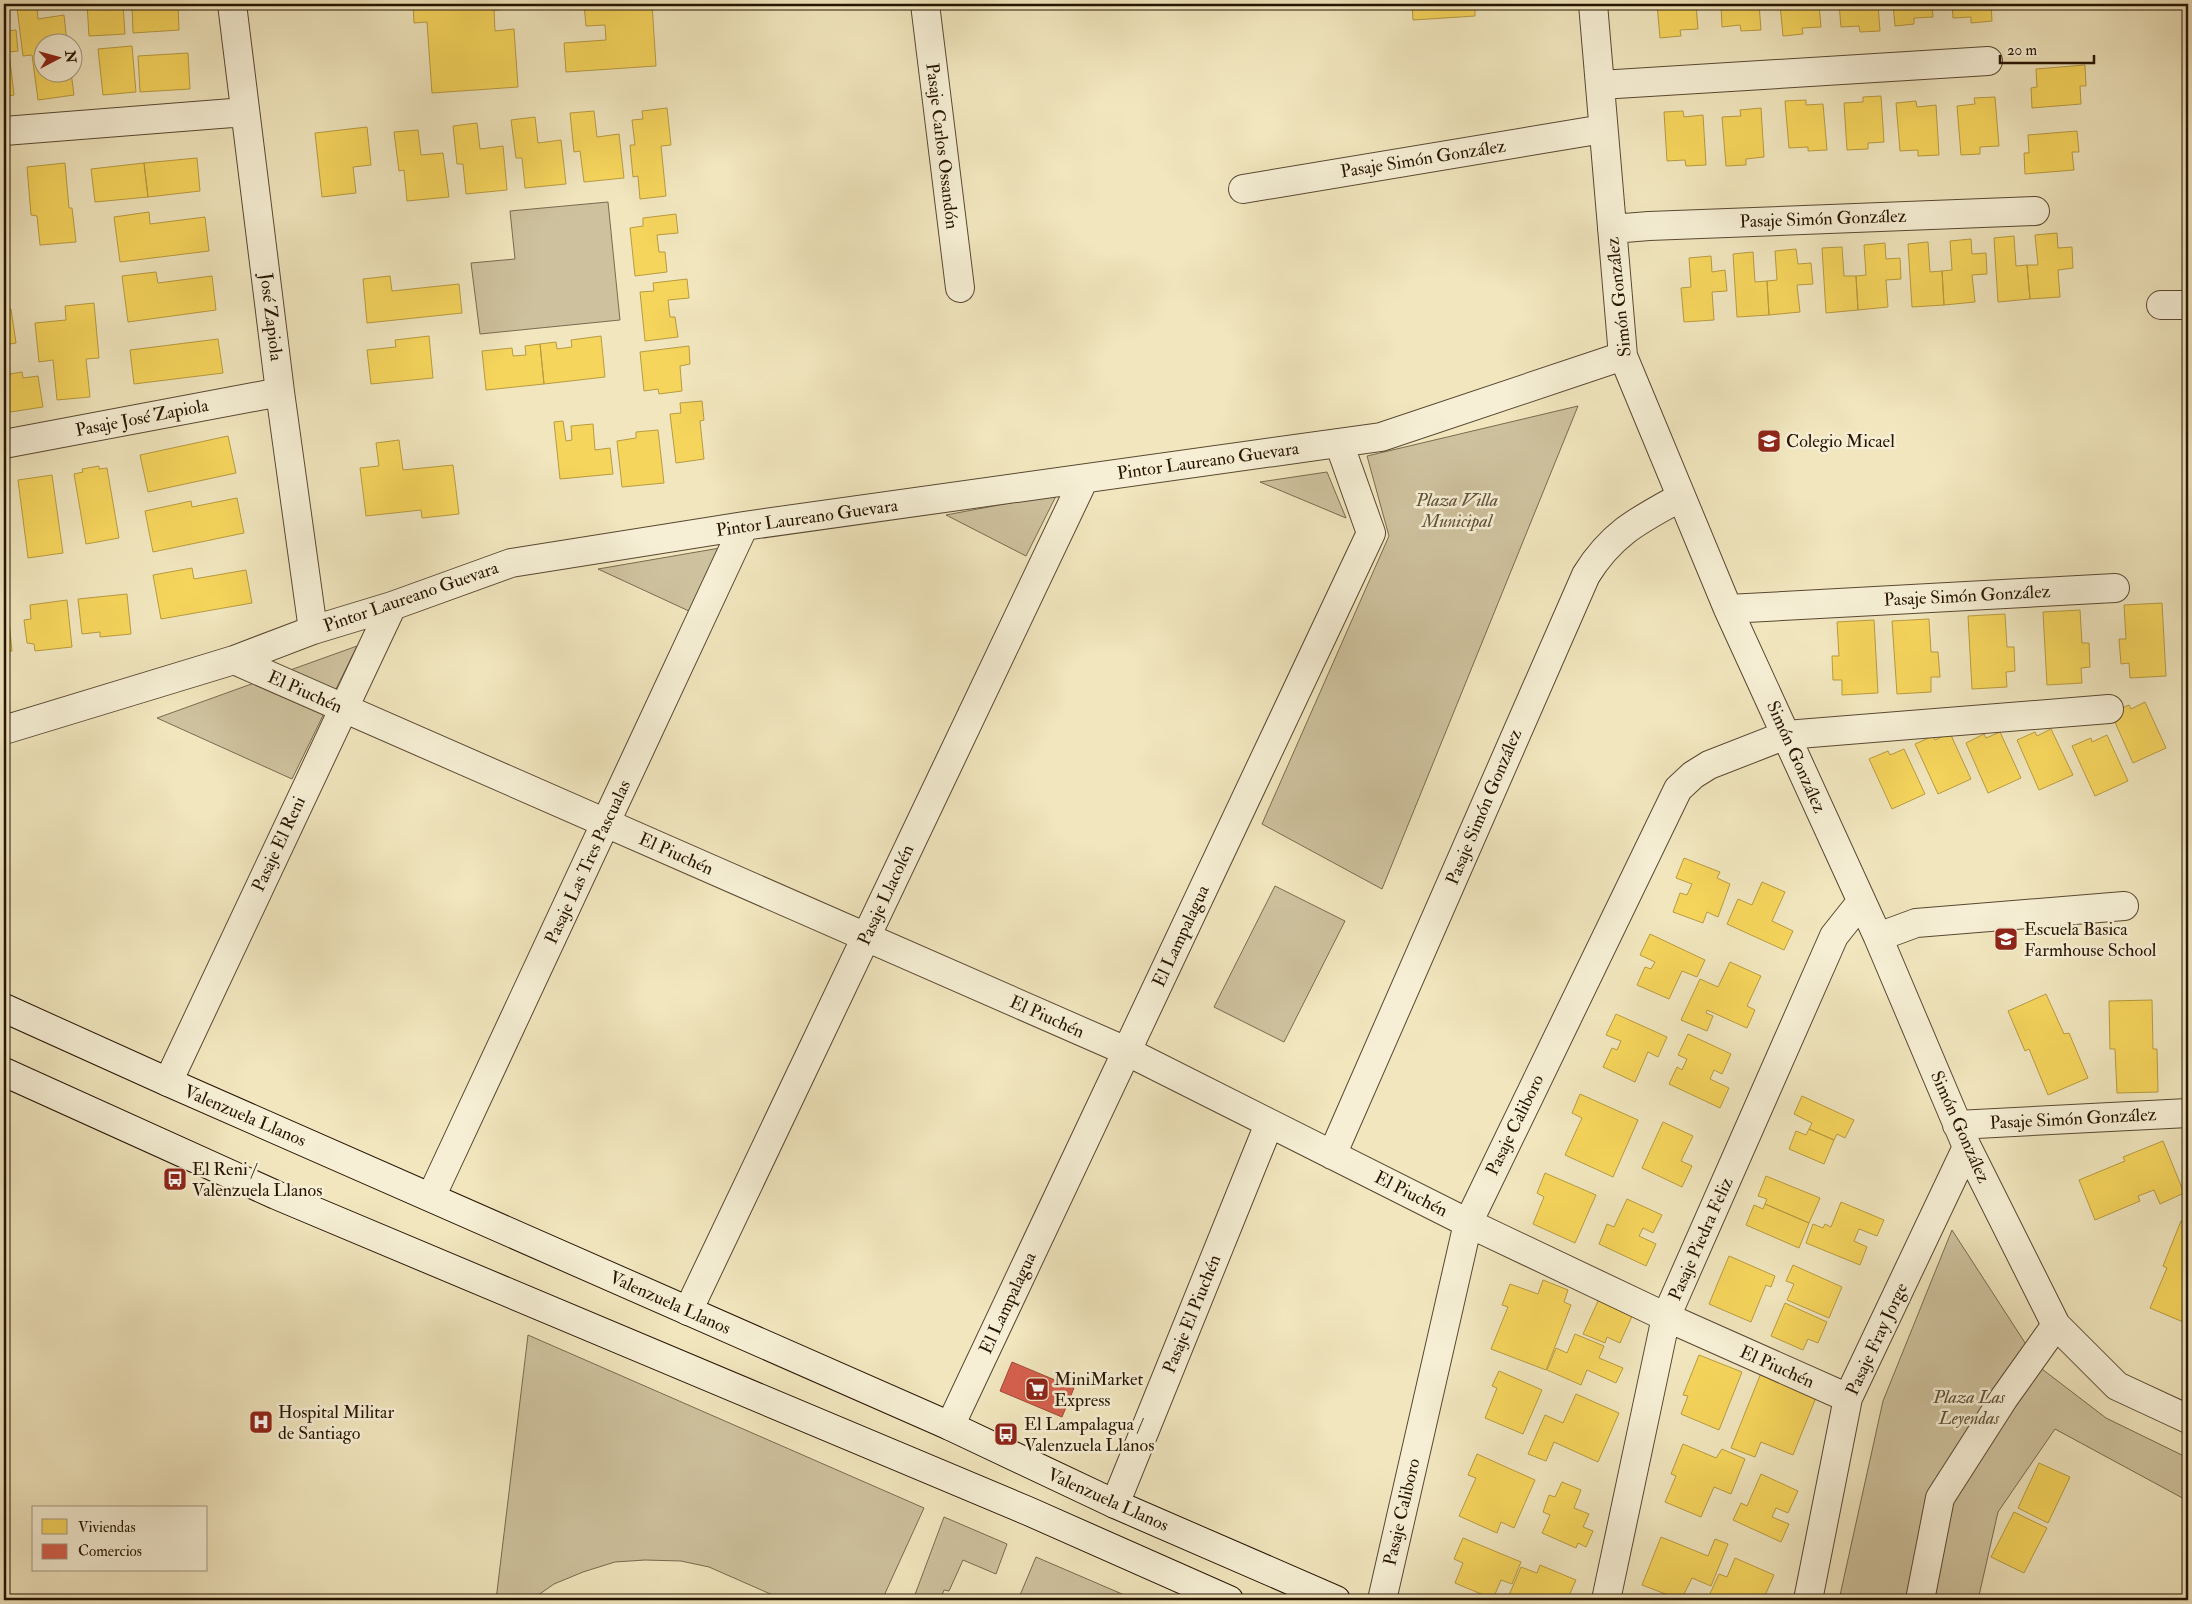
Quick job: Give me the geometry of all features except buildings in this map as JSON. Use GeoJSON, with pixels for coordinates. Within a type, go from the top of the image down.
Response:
{"type":"FeatureCollection","features":[{"type":"Feature","properties":{"kind":"street","name":"José Zapiola"},"geometry":{"type":"LineString","coordinates":[[232,4],[280,392],[313,630]]}},
{"type":"Feature","properties":{"kind":"street","name":"Pasaje Carlos Ossandón"},"geometry":{"type":"LineString","coordinates":[[924,4],[960,288]]}},
{"type":"Feature","properties":{"kind":"street","name":"Simón González"},"geometry":{"type":"LineString","coordinates":[[1593,4],[1622,356],[1728,610],[1878,937],[1962,1136],[2056,1325],[2117,1386],[2188,1419]]}},
{"type":"Feature","properties":{"kind":"street"},"geometry":{"type":"LineString","coordinates":[[1600,85],[1988,61]]}},
{"type":"Feature","properties":{"kind":"street"},"geometry":{"type":"LineString","coordinates":[[4,131],[245,112]]}},
{"type":"Feature","properties":{"kind":"street","name":"Pasaje Simón González"},"geometry":{"type":"LineString","coordinates":[[1243,189],[1603,128]]}},
{"type":"Feature","properties":{"kind":"street","name":"Pasaje Simón González"},"geometry":{"type":"LineString","coordinates":[[1612,229],[2035,211]]}},
{"type":"Feature","properties":{"kind":"street"},"geometry":{"type":"LineString","coordinates":[[2161,306],[2188,305]]}},
{"type":"Feature","properties":{"kind":"street","name":"Pintor Laureano Guevara"},"geometry":{"type":"LineString","coordinates":[[4,730],[234,660],[313,630],[392,606],[511,563],[744,526],[1381,437],[1622,356]]}},
{"type":"Feature","properties":{"kind":"street","name":"Pasaje José Zapiola"},"geometry":{"type":"LineString","coordinates":[[4,444],[280,392]]}},
{"type":"Feature","properties":{"kind":"street","name":"El Lampalagua"},"geometry":{"type":"LineString","coordinates":[[950,1426],[1371,533],[1339,443]]}},
{"type":"Feature","properties":{"kind":"street","name":"Pasaje Llacolén"},"geometry":{"type":"LineString","coordinates":[[688,1311],[1084,479]]}},
{"type":"Feature","properties":{"kind":"street","name":"Pasaje Simón González"},"geometry":{"type":"LineString","coordinates":[[1332,1155],[1586,575],[1609,544],[1627,527],[1681,497]]}},
{"type":"Feature","properties":{"kind":"street","name":"Pasaje Las Tres Pascualas"},"geometry":{"type":"LineString","coordinates":[[431,1197],[744,526]]}},
{"type":"Feature","properties":{"kind":"street","name":"Pasaje Simón González"},"geometry":{"type":"LineString","coordinates":[[1728,610],[2115,588]]}},
{"type":"Feature","properties":{"kind":"street","name":"Pasaje El Reni"},"geometry":{"type":"LineString","coordinates":[[168,1082],[392,606]]}},
{"type":"Feature","properties":{"kind":"street","name":"El Piuchén"},"geometry":{"type":"LineString","coordinates":[[234,660],[1126,1052],[1468,1223],[1666,1318],[1848,1398]]}},
{"type":"Feature","properties":{"kind":"street"},"geometry":{"type":"LineString","coordinates":[[1786,735],[2109,709]]}},
{"type":"Feature","properties":{"kind":"street","name":"Pasaje Caliboro"},"geometry":{"type":"LineString","coordinates":[[1382,1600],[1468,1223],[1678,789],[1693,775],[1709,765],[1786,735]]}},
{"type":"Feature","properties":{"kind":"street","name":"Pasaje Piedra Feliz"},"geometry":{"type":"LineString","coordinates":[[1606,1600],[1666,1318],[1834,936],[1861,902]]}},
{"type":"Feature","properties":{"kind":"street"},"geometry":{"type":"LineString","coordinates":[[1878,937],[1916,923],[2124,906]]}},
{"type":"Feature","properties":{"kind":"street","name":"Valenzuela Llanos"},"geometry":{"type":"LineString","coordinates":[[4,1008],[950,1426],[1116,1504],[1336,1600]]}},
{"type":"Feature","properties":{"kind":"street"},"geometry":{"type":"LineString","coordinates":[[4,1072],[276,1194],[1019,1507],[1229,1600]]}},
{"type":"Feature","properties":{"kind":"street","name":"Pasaje Simón González"},"geometry":{"type":"LineString","coordinates":[[1962,1136],[2188,1113]]}},
{"type":"Feature","properties":{"kind":"street","name":"Pasaje El Piuchén"},"geometry":{"type":"LineString","coordinates":[[1116,1504],[1269,1124]]}},
{"type":"Feature","properties":{"kind":"street","name":"Pasaje Fray Jorge"},"geometry":{"type":"LineString","coordinates":[[1808,1600],[1848,1398],[1962,1136]]}},
{"type":"Feature","properties":{"kind":"street"},"geometry":{"type":"LineString","coordinates":[[1920,1600],[1940,1498],[2004,1398],[2056,1325]]}},
{"type":"Feature","properties":{"kind":"green space"},"geometry":{"type":"Polygon","coordinates":[[[608,202],[620,320],[480,334],[471,263],[515,259],[510,211],[608,202]]]}},
{"type":"Feature","properties":{"kind":"green space","name":"Plaza Villa Municipal"},"geometry":{"type":"Polygon","coordinates":[[[1578,406],[1382,889],[1262,824],[1389,536],[1367,456],[1578,406]]]}},
{"type":"Feature","properties":{"kind":"green space"},"geometry":{"type":"Polygon","coordinates":[[[1327,472],[1346,518],[1260,482],[1327,472]]]}},
{"type":"Feature","properties":{"kind":"green space"},"geometry":{"type":"Polygon","coordinates":[[[1057,494],[1026,556],[946,515],[1057,494]]]}},
{"type":"Feature","properties":{"kind":"green space"},"geometry":{"type":"Polygon","coordinates":[[[720,548],[691,612],[598,569],[720,548]]]}},
{"type":"Feature","properties":{"kind":"green space"},"geometry":{"type":"Polygon","coordinates":[[[357,646],[292,779],[157,718],[357,646]]]}},
{"type":"Feature","properties":{"kind":"green space"},"geometry":{"type":"Polygon","coordinates":[[[1275,886],[1345,921],[1284,1042],[1214,1007],[1275,886]]]}},
{"type":"Feature","properties":{"kind":"green space","name":"Plaza Las Leyendas"},"geometry":{"type":"Polygon","coordinates":[[[1952,1230],[2042,1369],[2106,1418],[2188,1458],[2188,1501],[2055,1429],[1998,1512],[1978,1600],[1839,1600],[1883,1401],[1952,1230]]]}},
{"type":"Feature","properties":{"kind":"green space"},"geometry":{"type":"Polygon","coordinates":[[[528,1335],[924,1508],[882,1600],[784,1600],[709,1567],[681,1561],[645,1560],[615,1562],[583,1572],[554,1584],[531,1600],[496,1600],[528,1335]]]}},
{"type":"Feature","properties":{"kind":"green space"},"geometry":{"type":"Polygon","coordinates":[[[944,1517],[1007,1544],[996,1574],[963,1560],[949,1591],[944,1590],[940,1600],[913,1600],[944,1517]]]}},
{"type":"Feature","properties":{"kind":"green space"},"geometry":{"type":"Polygon","coordinates":[[[1036,1557],[1136,1600],[1018,1600],[1036,1557]]]}},
{"type":"Feature","properties":{"kind":"place","name":"Colegio Micael"},"geometry":{"type":"Point","coordinates":[1769,441]}},
{"type":"Feature","properties":{"kind":"place","name":"Escuela Basica Farmhouse School"},"geometry":{"type":"Point","coordinates":[2006,939]}},
{"type":"Feature","properties":{"kind":"place","name":"El Reni / Valenzuela Llanos"},"geometry":{"type":"Point","coordinates":[175,1179]}},
{"type":"Feature","properties":{"kind":"place","name":"MiniMarket Express"},"geometry":{"type":"Point","coordinates":[1037,1389]}},
{"type":"Feature","properties":{"kind":"place","name":"Hospital Militar de Santiago"},"geometry":{"type":"Point","coordinates":[261,1422]}},
{"type":"Feature","properties":{"kind":"place","name":"El Lampalagua / Valenzuela Llanos"},"geometry":{"type":"Point","coordinates":[1006,1434]}}]}
